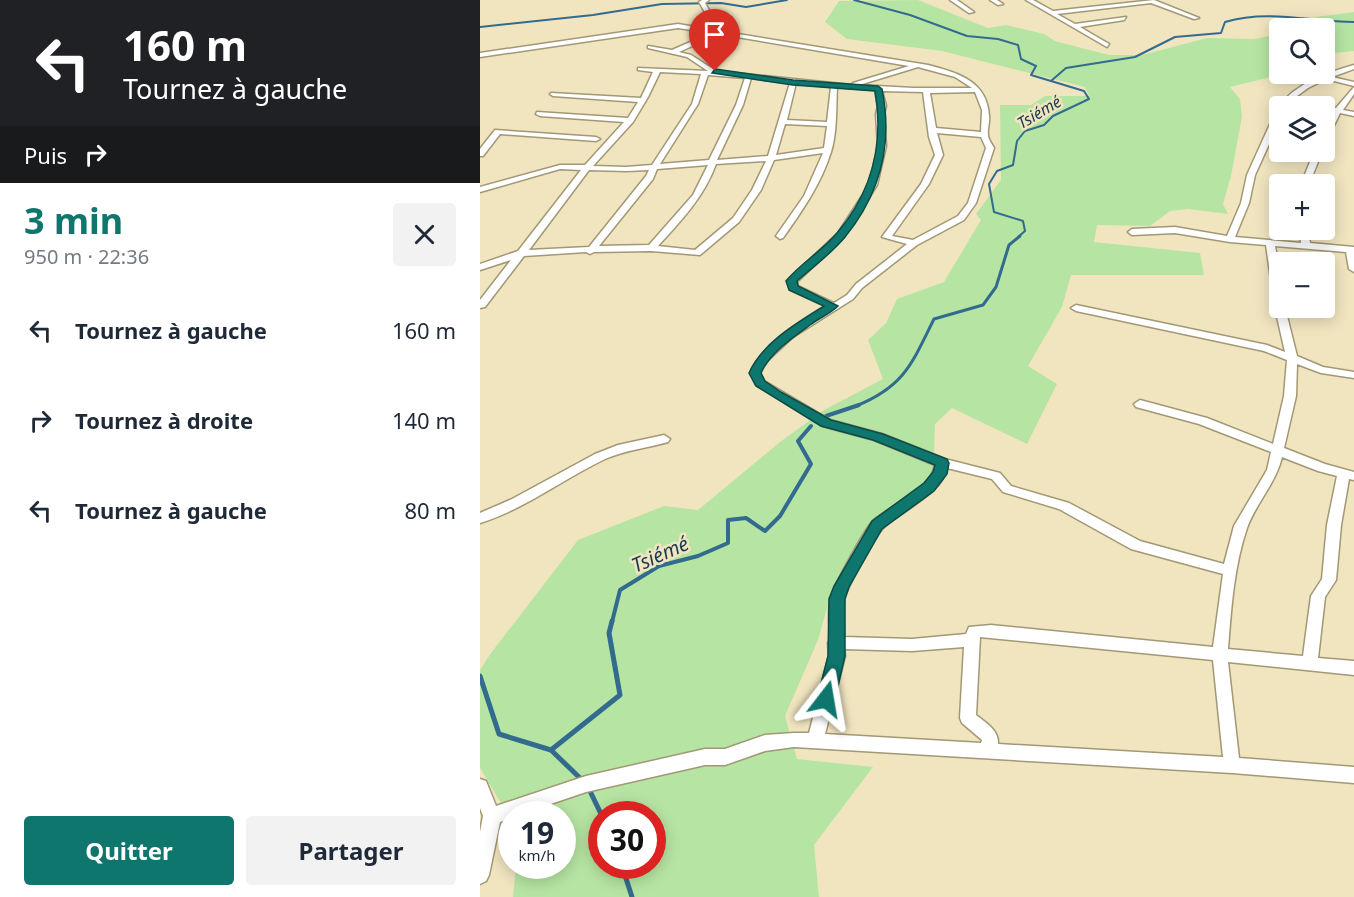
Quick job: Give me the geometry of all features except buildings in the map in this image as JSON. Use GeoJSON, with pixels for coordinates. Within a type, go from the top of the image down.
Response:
{"type":"FeatureCollection","features":[{"type":"Feature","properties":{"kind":"street"},"geometry":{"type":"LineString","coordinates":[[706,0],[702,2],[702,5],[724,33]]}},
{"type":"Feature","properties":{"kind":"street"},"geometry":{"type":"LineString","coordinates":[[953,0],[971,12]]}},
{"type":"Feature","properties":{"kind":"street"},"geometry":{"type":"LineString","coordinates":[[993,0],[1000,4]]}},
{"type":"Feature","properties":{"kind":"street"},"geometry":{"type":"LineString","coordinates":[[1029,0],[1107,45]]}},
{"type":"Feature","properties":{"kind":"street"},"geometry":{"type":"LineString","coordinates":[[1052,13],[1150,1],[1196,18]]}},
{"type":"Feature","properties":{"kind":"street"},"geometry":{"type":"LineString","coordinates":[[1074,26],[1124,18]]}},
{"type":"Feature","properties":{"kind":"street"},"geometry":{"type":"LineString","coordinates":[[480,55],[675,27],[920,66],[958,75],[976,90],[986,105],[987,124],[984,135],[990,148],[968,211],[961,218],[914,243],[859,286],[850,297],[806,322],[768,353],[760,362],[755,373],[760,383],[826,423],[878,437],[942,463],[996,476],[1007,489],[1064,506],[1136,545],[1230,571]]}},
{"type":"Feature","properties":{"kind":"street"},"geometry":{"type":"LineString","coordinates":[[673,52],[724,33]]}},
{"type":"Feature","properties":{"kind":"street"},"geometry":{"type":"LineString","coordinates":[[650,47],[689,56],[706,69],[726,74]]}},
{"type":"Feature","properties":{"kind":"street"},"geometry":{"type":"LineString","coordinates":[[848,86],[920,66]]}},
{"type":"Feature","properties":{"kind":"street"},"geometry":{"type":"LineString","coordinates":[[1335,74],[1354,67]]}},
{"type":"Feature","properties":{"kind":"street"},"geometry":{"type":"LineString","coordinates":[[640,69],[726,74],[834,86],[926,92],[976,90]]}},
{"type":"Feature","properties":{"kind":"street"},"geometry":{"type":"LineString","coordinates":[[481,305],[587,169],[630,120],[643,100],[657,70]]}},
{"type":"Feature","properties":{"kind":"street"},"geometry":{"type":"LineString","coordinates":[[590,250],[650,177],[654,167],[695,104],[705,73]]}},
{"type":"Feature","properties":{"kind":"street"},"geometry":{"type":"LineString","coordinates":[[651,248],[678,220],[703,186],[712,162],[736,119],[745,96],[748,77]]}},
{"type":"Feature","properties":{"kind":"street"},"geometry":{"type":"LineString","coordinates":[[1335,79],[1354,84]]}},
{"type":"Feature","properties":{"kind":"street"},"geometry":{"type":"LineString","coordinates":[[480,267],[522,252],[651,248],[697,253],[735,220],[751,199],[784,122],[793,82]]}},
{"type":"Feature","properties":{"kind":"street"},"geometry":{"type":"LineString","coordinates":[[1293,96],[1312,84]]}},
{"type":"Feature","properties":{"kind":"street"},"geometry":{"type":"LineString","coordinates":[[780,236],[808,196],[828,150],[834,86]]}},
{"type":"Feature","properties":{"kind":"street"},"geometry":{"type":"LineString","coordinates":[[832,306],[793,288],[792,281],[841,235],[873,185],[882,146],[880,114],[882,106],[878,89]]}},
{"type":"Feature","properties":{"kind":"street"},"geometry":{"type":"LineString","coordinates":[[1335,117],[1354,89]]}},
{"type":"Feature","properties":{"kind":"street"},"geometry":{"type":"LineString","coordinates":[[914,243],[886,237],[925,184],[939,154],[933,137],[926,92]]}},
{"type":"Feature","properties":{"kind":"street"},"geometry":{"type":"LineString","coordinates":[[553,94],[643,100]]}},
{"type":"Feature","properties":{"kind":"street"},"geometry":{"type":"LineString","coordinates":[[1335,110],[1354,114]]}},
{"type":"Feature","properties":{"kind":"street"},"geometry":{"type":"LineString","coordinates":[[540,114],[630,120]]}},
{"type":"Feature","properties":{"kind":"street"},"geometry":{"type":"LineString","coordinates":[[784,122],[832,124]]}},
{"type":"Feature","properties":{"kind":"street"},"geometry":{"type":"LineString","coordinates":[[933,130],[984,135]]}},
{"type":"Feature","properties":{"kind":"street"},"geometry":{"type":"LineString","coordinates":[[480,154],[498,132],[596,139]]}},
{"type":"Feature","properties":{"kind":"street"},"geometry":{"type":"LineString","coordinates":[[1230,239],[1245,203],[1251,175],[1269,135]]}},
{"type":"Feature","properties":{"kind":"street"},"geometry":{"type":"LineString","coordinates":[[480,190],[560,167],[587,169],[654,167],[769,158],[828,150]]}},
{"type":"Feature","properties":{"kind":"street"},"geometry":{"type":"LineString","coordinates":[[1132,232],[1175,230],[1230,239],[1352,250],[1354,269]]}},
{"type":"Feature","properties":{"kind":"street"},"geometry":{"type":"LineString","coordinates":[[1305,240],[1306,246]]}},
{"type":"Feature","properties":{"kind":"street"},"geometry":{"type":"LineString","coordinates":[[1270,243],[1271,252]]}},
{"type":"Feature","properties":{"kind":"street"},"geometry":{"type":"LineString","coordinates":[[1076,308],[1267,348],[1322,370],[1354,375]]}},
{"type":"Feature","properties":{"kind":"street"},"geometry":{"type":"LineString","coordinates":[[1232,765],[1220,653],[1230,571],[1241,526],[1273,470],[1291,386],[1292,359],[1283,318]]}},
{"type":"Feature","properties":{"kind":"street"},"geometry":{"type":"LineString","coordinates":[[1140,404],[1203,421],[1278,451],[1349,475],[1334,525],[1329,580],[1318,597],[1310,664]]}},
{"type":"Feature","properties":{"kind":"street"},"geometry":{"type":"LineString","coordinates":[[480,518],[517,502],[618,449],[664,439]]}},
{"type":"Feature","properties":{"kind":"street"},"geometry":{"type":"LineString","coordinates":[[815,741],[837,656],[835,643],[837,599],[842,586],[877,525],[929,487],[940,474],[942,463]]}},
{"type":"Feature","properties":{"kind":"street"},"geometry":{"type":"LineString","coordinates":[[988,751],[990,738],[968,718],[974,631],[1220,653],[1354,668]]}},
{"type":"Feature","properties":{"kind":"street"},"geometry":{"type":"LineString","coordinates":[[835,643],[912,645],[972,640]]}},
{"type":"Feature","properties":{"kind":"street"},"geometry":{"type":"LineString","coordinates":[[492,816],[586,784],[705,757],[725,757],[765,743],[815,741],[1232,765],[1354,775]]}},
{"type":"Feature","properties":{"kind":"street"},"geometry":{"type":"LineString","coordinates":[[480,787],[492,816],[480,875]]}},
{"type":"Feature","properties":{"kind":"green space"},"geometry":{"type":"Polygon","coordinates":[[[918,0],[988,28],[1006,25],[1044,34],[1055,41],[1109,55],[1142,55],[1207,38],[1254,39],[1269,36],[1269,77],[1230,87],[1240,99],[1242,117],[1231,176],[1223,204],[1228,214],[1188,209],[1170,211],[1150,226],[1097,225],[1094,242],[1200,253],[1204,275],[1071,275],[1062,307],[1028,366],[1057,384],[1027,444],[952,408],[935,424],[933,477],[873,519],[830,597],[818,640],[785,716],[797,759],[873,767],[814,845],[819,897],[513,897],[515,879],[576,879],[576,801],[500,801],[480,768],[480,670],[491,653],[578,540],[664,506],[698,510],[780,442],[824,410],[883,379],[868,340],[886,323],[897,299],[944,282],[981,220],[976,214],[1001,180],[1000,105],[1031,105],[1045,96],[1089,96],[1085,87],[942,51],[847,39],[825,22],[839,1],[918,0]]]}},
{"type":"Feature","properties":{"kind":"green space"},"geometry":{"type":"Polygon","coordinates":[[[1354,12],[1354,51],[1335,53],[1335,18],[1316,17],[1354,12]]]}},
{"type":"Feature","properties":{"kind":"waterway"},"geometry":{"type":"LineString","coordinates":[[480,27],[593,15],[662,4],[721,3],[746,7],[787,0]]}},
{"type":"Feature","properties":{"kind":"waterway"},"geometry":{"type":"LineString","coordinates":[[854,0],[910,15],[967,36],[998,39],[1018,45],[1021,59],[1036,66],[1031,75],[1051,81]]}},
{"type":"Feature","properties":{"kind":"waterway","name":"Tsiémé"},"geometry":{"type":"LineString","coordinates":[[1051,81],[1066,68],[1135,57],[1175,37],[1221,33],[1225,22],[1241,18],[1273,16],[1354,22]]}},
{"type":"Feature","properties":{"kind":"waterway","name":"Tsiémé"},"geometry":{"type":"LineString","coordinates":[[1018,237],[1025,231],[1023,221],[994,212],[989,184],[997,171],[1013,165],[1017,141],[1025,131],[1044,125],[1053,116],[1089,99],[1084,91],[1051,81]]}},
{"type":"Feature","properties":{"kind":"waterway","name":"Tsiémé"},"geometry":{"type":"LineString","coordinates":[[856,406],[886,390],[905,372],[934,319],[983,305],[996,287],[1009,245],[1020,236]]}},
{"type":"Feature","properties":{"kind":"waterway","name":"Tsiémé"},"geometry":{"type":"LineString","coordinates":[[826,416],[856,406]]}},
{"type":"Feature","properties":{"kind":"waterway","name":"Tsiémé"},"geometry":{"type":"LineString","coordinates":[[612,622],[620,590],[659,566],[698,556],[728,543],[728,520],[746,518],[765,531],[780,516],[811,464],[798,441],[811,426]]}},
{"type":"Feature","properties":{"kind":"waterway","name":"Tsiémé"},"geometry":{"type":"LineString","coordinates":[[551,750],[620,695],[609,633],[612,621]]}},
{"type":"Feature","properties":{"kind":"waterway"},"geometry":{"type":"LineString","coordinates":[[480,676],[499,734],[551,750]]}},
{"type":"Feature","properties":{"kind":"waterway","name":"Tsiémé"},"geometry":{"type":"LineString","coordinates":[[551,750],[583,781]]}},
{"type":"Feature","properties":{"kind":"waterway","name":"Tsiémé"},"geometry":{"type":"LineString","coordinates":[[588,787],[595,801]]}},
{"type":"Feature","properties":{"kind":"waterway","name":"Tsiémé"},"geometry":{"type":"LineString","coordinates":[[626,879],[632,897]]}},
{"type":"Feature","properties":{"kind":"route"},"geometry":{"type":"LineString","coordinates":[[715,71],[793,82],[878,89],[882,106],[880,114],[882,146],[873,185],[841,235],[807,268],[793,278],[791,284],[793,288],[832,306],[806,322],[768,353],[760,362],[755,373],[760,383],[776,395],[826,423],[878,437],[942,463],[940,474],[929,487],[877,525],[842,586],[837,599],[835,643],[837,656],[826,699]]}}]}
